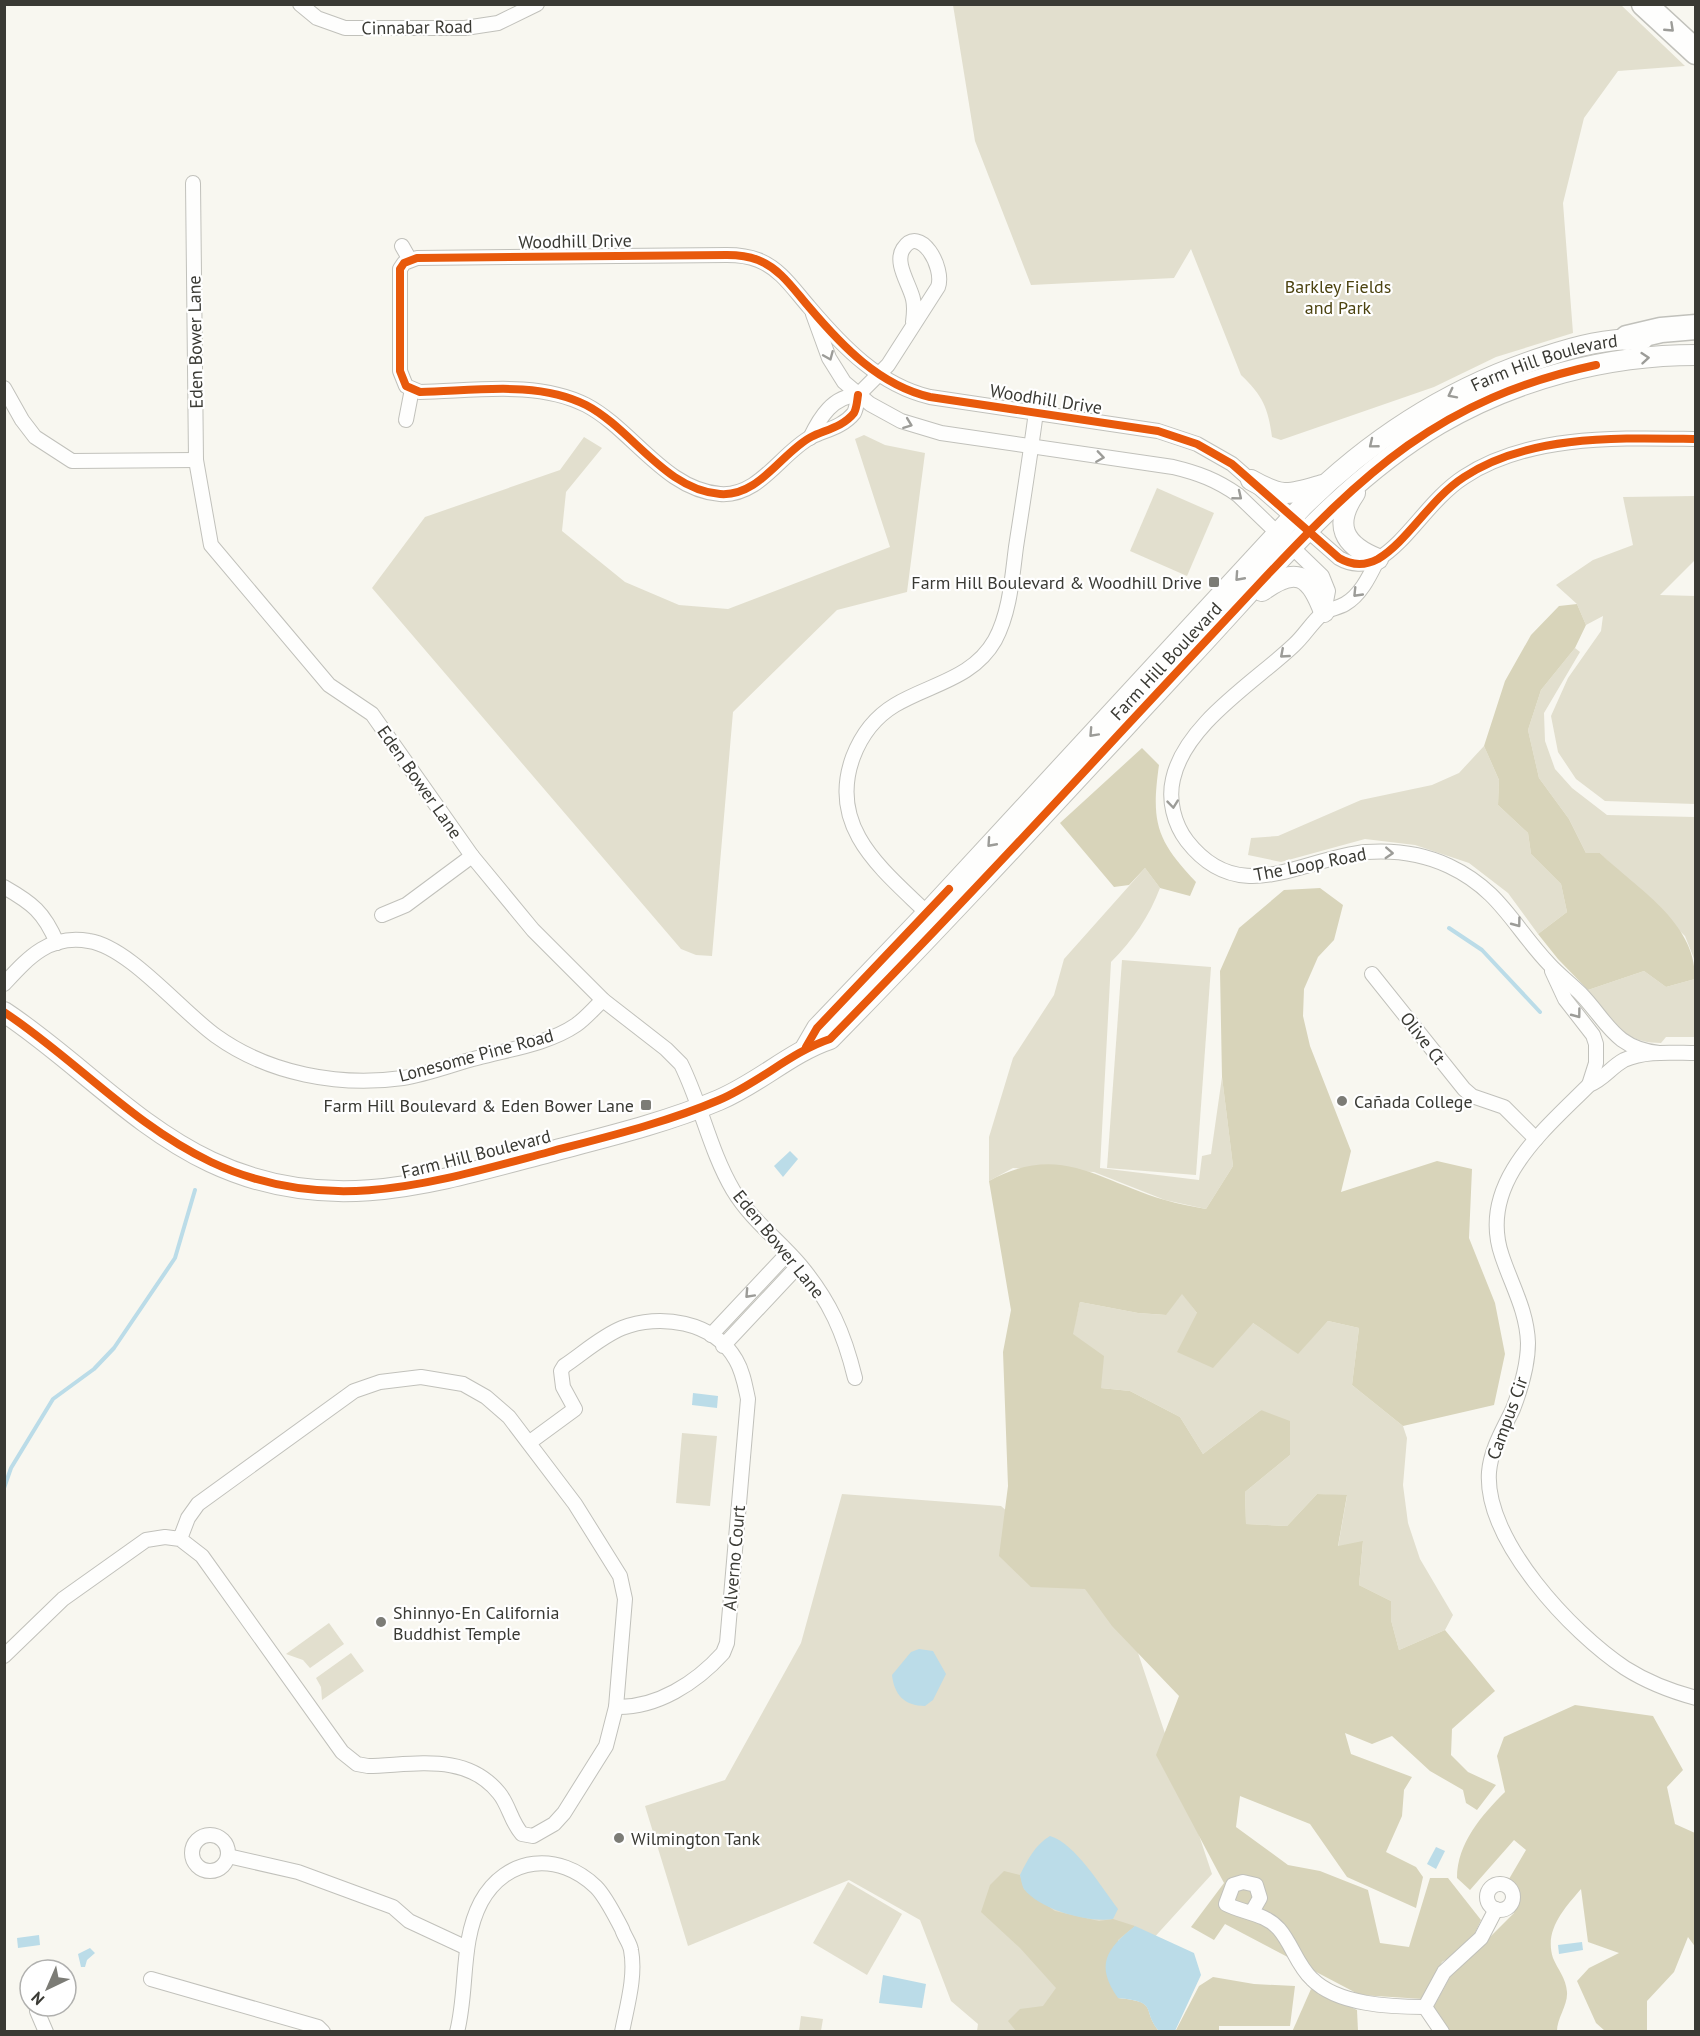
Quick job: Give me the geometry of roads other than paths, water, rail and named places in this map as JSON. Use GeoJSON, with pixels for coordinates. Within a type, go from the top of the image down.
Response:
{"type":"FeatureCollection","features":[{"type":"Feature","properties":{"kind":"highway"},"geometry":{"type":"LineString","coordinates":[[1644,4],[1695,52]]}},
{"type":"Feature","properties":{"kind":"highway"},"geometry":{"type":"LineString","coordinates":[[1627,338],[1661,330],[1695,327]]}},
{"type":"Feature","properties":{"kind":"main road","name":"Farm Hill Boulevard"},"geometry":{"type":"LineString","coordinates":[[807,1047],[817,1028],[927,914],[1325,484],[1402,423],[1473,383],[1568,349],[1627,338],[1695,339]]}},
{"type":"Feature","properties":{"kind":"main road","name":"Farm Hill Boulevard"},"geometry":{"type":"LineString","coordinates":[[4,1012],[55,1048],[154,1130],[183,1147],[239,1173],[268,1182],[310,1189],[354,1191],[426,1184],[605,1137],[700,1108],[754,1083],[807,1047],[830,1039],[1025,836],[1309,531],[1379,465],[1441,423],[1486,400],[1530,382],[1596,365],[1651,357],[1695,355]]}},
{"type":"Feature","properties":{"kind":"main road"},"geometry":{"type":"LineString","coordinates":[[1378,559],[1360,552],[1350,543],[1342,523],[1349,501],[1379,465]]}},
{"type":"Feature","properties":{"kind":"main road"},"geometry":{"type":"LineString","coordinates":[[1251,480],[1274,493],[1285,494],[1325,484]]}},
{"type":"Feature","properties":{"kind":"main road"},"geometry":{"type":"LineString","coordinates":[[1227,618],[1287,576],[1304,579],[1311,585],[1324,612]]}},
{"type":"Feature","properties":{"kind":"street","name":"Cinnabar Road"},"geometry":{"type":"LineString","coordinates":[[300,4],[317,18],[345,28],[465,28],[498,23],[537,4]]}},
{"type":"Feature","properties":{"kind":"street","name":"Eden Bower Lane"},"geometry":{"type":"LineString","coordinates":[[193,183],[196,460],[211,545],[328,685],[372,714],[472,856],[533,930],[603,1000],[666,1049],[681,1064],[733,1190],[757,1223],[800,1265],[833,1311],[846,1342],[855,1378]]}},
{"type":"Feature","properties":{"kind":"street"},"geometry":{"type":"LineString","coordinates":[[402,246],[410,260],[400,269],[398,290],[400,371],[406,386],[420,392],[517,390],[563,396],[608,418],[682,481],[719,494],[746,489],[810,438],[833,429],[853,413],[858,395],[879,375],[895,355],[913,322],[924,311],[940,281],[932,252],[919,243],[911,243],[900,255],[914,301],[913,322]]}},
{"type":"Feature","properties":{"kind":"street","name":"Woodhill Drive"},"geometry":{"type":"LineString","coordinates":[[410,260],[742,256],[774,269],[856,357],[879,375],[915,393],[1158,431],[1216,453],[1251,480],[1309,531]]}},
{"type":"Feature","properties":{"kind":"street","name":"Woodhill Drive"},"geometry":{"type":"LineString","coordinates":[[812,310],[834,369],[858,395],[884,412],[919,428],[1173,467],[1208,476],[1238,495],[1322,576],[1329,591],[1324,612]]}},
{"type":"Feature","properties":{"kind":"street"},"geometry":{"type":"LineString","coordinates":[[4,388],[22,420],[35,437],[72,461],[196,460]]}},
{"type":"Feature","properties":{"kind":"street"},"geometry":{"type":"LineString","coordinates":[[406,420],[412,389]]}},
{"type":"Feature","properties":{"kind":"street"},"geometry":{"type":"LineString","coordinates":[[810,438],[821,417],[838,399],[858,395]]}},
{"type":"Feature","properties":{"kind":"street"},"geometry":{"type":"LineString","coordinates":[[927,914],[879,866],[855,833],[848,812],[846,791],[849,767],[857,746],[878,718],[907,699],[956,678],[984,655],[994,640],[1008,604],[1036,412]]}},
{"type":"Feature","properties":{"kind":"street"},"geometry":{"type":"LineString","coordinates":[[1324,612],[1347,603],[1365,585],[1378,559],[1447,489],[1480,467],[1509,454],[1561,443],[1695,439]]}},
{"type":"Feature","properties":{"kind":"street"},"geometry":{"type":"LineString","coordinates":[[1309,531],[1348,564],[1358,565],[1378,559]]}},
{"type":"Feature","properties":{"kind":"street","name":"The Loop Road"},"geometry":{"type":"LineString","coordinates":[[1324,612],[1296,643],[1202,726],[1183,750],[1172,783],[1175,818],[1182,835],[1209,863],[1226,872],[1246,877],[1282,873],[1365,852],[1387,852],[1429,859],[1465,875],[1489,892],[1512,915],[1548,964],[1581,993],[1615,1036],[1636,1049],[1659,1053]]}},
{"type":"Feature","properties":{"kind":"street"},"geometry":{"type":"LineString","coordinates":[[382,915],[406,905],[472,856]]}},
{"type":"Feature","properties":{"kind":"street"},"geometry":{"type":"LineString","coordinates":[[4,886],[33,904],[48,922],[57,943],[33,953],[4,984]]}},
{"type":"Feature","properties":{"kind":"street","name":"Lonesome Pine Road"},"geometry":{"type":"LineString","coordinates":[[57,943],[89,940],[119,953],[216,1036],[249,1055],[282,1068],[320,1078],[357,1081],[404,1078],[548,1039],[576,1025],[603,1000]]}},
{"type":"Feature","properties":{"kind":"street"},"geometry":{"type":"LineString","coordinates":[[1548,964],[1565,999],[1593,1035],[1596,1044],[1596,1063],[1589,1085]]}},
{"type":"Feature","properties":{"kind":"street","name":"Olive Ct"},"geometry":{"type":"LineString","coordinates":[[1372,974],[1464,1089],[1473,1096],[1504,1107],[1536,1138]]}},
{"type":"Feature","properties":{"kind":"street"},"geometry":{"type":"LineString","coordinates":[[1659,1053],[1695,1053]]}},
{"type":"Feature","properties":{"kind":"street","name":"Campus Cir"},"geometry":{"type":"LineString","coordinates":[[1659,1053],[1625,1060],[1601,1080],[1589,1085],[1536,1138],[1514,1167],[1501,1197],[1497,1228],[1502,1256],[1521,1303],[1528,1344],[1524,1374],[1491,1458],[1489,1489],[1493,1506],[1508,1541],[1531,1575],[1558,1608],[1593,1643],[1648,1681],[1670,1691],[1695,1698]]}},
{"type":"Feature","properties":{"kind":"street"},"geometry":{"type":"LineString","coordinates":[[711,1335],[788,1253]]}},
{"type":"Feature","properties":{"kind":"street"},"geometry":{"type":"LineString","coordinates":[[723,1346],[800,1265]]}},
{"type":"Feature","properties":{"kind":"street","name":"Alverno Court"},"geometry":{"type":"LineString","coordinates":[[530,1442],[575,1409],[563,1387],[561,1371],[564,1366],[619,1329],[651,1320],[671,1320],[711,1335],[735,1358],[743,1377],[748,1399],[727,1643],[716,1661],[671,1695],[631,1707],[616,1707]]}},
{"type":"Feature","properties":{"kind":"street"},"geometry":{"type":"LineString","coordinates":[[4,1656],[63,1599],[138,1545],[154,1537],[180,1539],[202,1556],[327,1732],[349,1759],[368,1766],[447,1763],[467,1768],[482,1775],[502,1796],[522,1834],[533,1836],[541,1833],[564,1814],[606,1746],[616,1707],[625,1599],[620,1576],[575,1504],[530,1442],[509,1417],[486,1397],[463,1384],[421,1377],[380,1382],[354,1391],[210,1494],[192,1510],[180,1539]]}},
{"type":"Feature","properties":{"kind":"street"},"geometry":{"type":"LineString","coordinates":[[228,1856],[298,1872],[393,1907],[409,1921],[467,1947]]}},
{"type":"Feature","properties":{"kind":"street"},"geometry":{"type":"LineString","coordinates":[[457,2031],[464,1993],[470,1930],[482,1902],[495,1882],[512,1870],[536,1862],[570,1868],[596,1887],[616,1918],[631,1950],[631,1988],[622,2031]]}},
{"type":"Feature","properties":{"kind":"street"},"geometry":{"type":"LineString","coordinates":[[1425,2007],[1444,1972],[1481,1938],[1496,1909]]}},
{"type":"Feature","properties":{"kind":"street"},"geometry":{"type":"LineString","coordinates":[[1252,1912],[1279,1929],[1312,1980],[1325,1988],[1355,2001],[1392,2007],[1425,2007]]}},
{"type":"Feature","properties":{"kind":"street"},"geometry":{"type":"LineString","coordinates":[[151,1979],[318,2026],[323,2031]]}},
{"type":"Feature","properties":{"kind":"street"},"geometry":{"type":"LineString","coordinates":[[1425,2007],[1442,2031]]}},
{"type":"Feature","properties":{"kind":"water"},"geometry":{"type":"Polygon","coordinates":[[[790,1151],[798,1159],[783,1177],[774,1166],[790,1151]]]}},
{"type":"Feature","properties":{"kind":"water"},"geometry":{"type":"Polygon","coordinates":[[[693,1393],[718,1396],[717,1408],[692,1405],[693,1393]]]}},
{"type":"Feature","properties":{"kind":"water"},"geometry":{"type":"Polygon","coordinates":[[[919,1649],[933,1651],[946,1674],[933,1700],[925,1706],[911,1704],[901,1698],[895,1688],[892,1675],[911,1652],[919,1649]]]}},
{"type":"Feature","properties":{"kind":"water"},"geometry":{"type":"Polygon","coordinates":[[[1050,1836],[1069,1847],[1096,1879],[1118,1909],[1113,1919],[1079,1917],[1053,1909],[1041,1903],[1024,1889],[1020,1875],[1036,1848],[1050,1836]]]}},
{"type":"Feature","properties":{"kind":"water"},"geometry":{"type":"Polygon","coordinates":[[[1436,1847],[1445,1851],[1436,1869],[1427,1864],[1436,1847]]]}},
{"type":"Feature","properties":{"kind":"water"},"geometry":{"type":"Polygon","coordinates":[[[1135,1926],[1194,1953],[1201,1975],[1175,2031],[1159,2031],[1145,2005],[1118,1998],[1107,1976],[1107,1958],[1111,1950],[1135,1926]]]}},
{"type":"Feature","properties":{"kind":"water"},"geometry":{"type":"Polygon","coordinates":[[[39,1935],[40,1945],[18,1948],[17,1938],[39,1935]]]}},
{"type":"Feature","properties":{"kind":"water"},"geometry":{"type":"Polygon","coordinates":[[[1582,1942],[1583,1950],[1559,1954],[1558,1945],[1582,1942]]]}},
{"type":"Feature","properties":{"kind":"water"},"geometry":{"type":"Polygon","coordinates":[[[90,1948],[95,1953],[87,1960],[85,1967],[81,1967],[78,1954],[90,1948]]]}},
{"type":"Feature","properties":{"kind":"water"},"geometry":{"type":"Polygon","coordinates":[[[883,1975],[926,1984],[922,2008],[879,2003],[883,1975]]]}},
{"type":"Feature","properties":{"kind":"waterway"},"geometry":{"type":"LineString","coordinates":[[1449,928],[1482,950],[1540,1012]]}},
{"type":"Feature","properties":{"kind":"waterway"},"geometry":{"type":"LineString","coordinates":[[4,1488],[11,1468],[53,1399],[94,1369],[114,1348],[175,1258],[195,1190]]}},
{"type":"Feature","properties":{"kind":"place","name":"Farm Hill Boulevard & Woodhill Drive"},"geometry":{"type":"Point","coordinates":[1214,582]}},
{"type":"Feature","properties":{"kind":"place","name":"Cañada College"},"geometry":{"type":"Point","coordinates":[1342,1101]}},
{"type":"Feature","properties":{"kind":"place","name":"Farm Hill Boulevard & Eden Bower Lane"},"geometry":{"type":"Point","coordinates":[646,1105]}},
{"type":"Feature","properties":{"kind":"place","name":"Shinnyo-En California Buddhist Temple"},"geometry":{"type":"Point","coordinates":[381,1622]}},
{"type":"Feature","properties":{"kind":"place","name":"Wilmington Tank"},"geometry":{"type":"Point","coordinates":[619,1838]}},
{"type":"Feature","properties":{"kind":"park label","name":"Barkley Fields and Park"},"geometry":{"type":"Point","coordinates":[1338,296]}}]}
